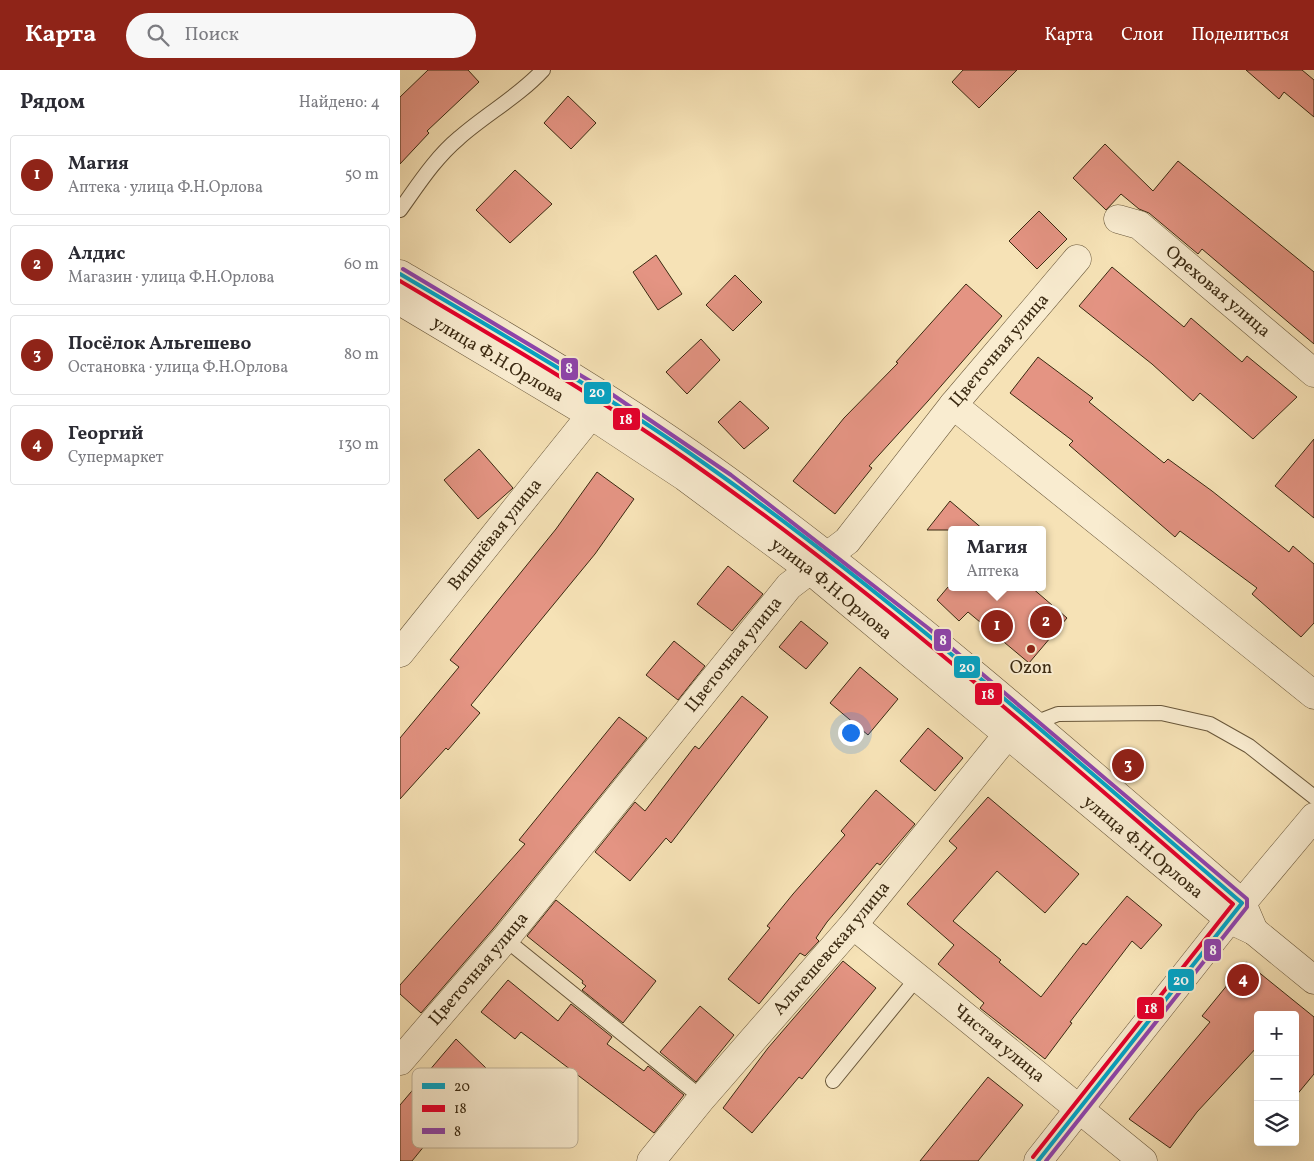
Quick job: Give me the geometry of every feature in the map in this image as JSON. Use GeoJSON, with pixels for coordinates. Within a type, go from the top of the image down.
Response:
{"type":"FeatureCollection","features":[{"type":"Feature","properties":{"kind":"street","name":"Ореховая улица"},"geometry":{"type":"LineString","coordinates":[[1118,219],[1139,225],[1314,373]]}},
{"type":"Feature","properties":{"kind":"street","name":"Цветочная улица"},"geometry":{"type":"LineString","coordinates":[[400,1060],[505,939],[789,586],[847,541],[952,404],[1077,259]]}},
{"type":"Feature","properties":{"kind":"street","name":"улица Ф.Н.Орлова"},"geometry":{"type":"LineString","coordinates":[[400,274],[604,397],[726,479],[818,563],[1020,729],[1236,911],[1254,931],[1314,980]]}},
{"type":"Feature","properties":{"kind":"street","name":"улица Ф.Н.Орлова"},"geometry":{"type":"LineString","coordinates":[[400,301],[591,415],[818,563]]}},
{"type":"Feature","properties":{"kind":"street"},"geometry":{"type":"LineString","coordinates":[[952,404],[1314,695]]}},
{"type":"Feature","properties":{"kind":"street","name":"Вишнёвая улица"},"geometry":{"type":"LineString","coordinates":[[400,654],[591,415]]}},
{"type":"Feature","properties":{"kind":"street","name":"Альгешевская улица"},"geometry":{"type":"LineString","coordinates":[[651,1161],[702,1098],[1020,729]]}},
{"type":"Feature","properties":{"kind":"street"},"geometry":{"type":"LineString","coordinates":[[1038,1161],[1236,911],[1314,817]]}},
{"type":"Feature","properties":{"kind":"street","name":"Чистая улица"},"geometry":{"type":"LineString","coordinates":[[853,925],[1143,1161]]}},
{"type":"Feature","properties":{"kind":"lane"},"geometry":{"type":"LineString","coordinates":[[400,210],[429,170],[458,138],[512,99],[543,70]]}},
{"type":"Feature","properties":{"kind":"lane"},"geometry":{"type":"LineString","coordinates":[[1020,729],[1058,714],[1152,713],[1210,724],[1249,746],[1314,797]]}},
{"type":"Feature","properties":{"kind":"lane"},"geometry":{"type":"LineString","coordinates":[[505,939],[702,1098]]}},
{"type":"Feature","properties":{"kind":"lane"},"geometry":{"type":"LineString","coordinates":[[833,1080],[917,978]]}},
{"type":"Feature","properties":{"kind":"building"},"geometry":{"type":"Polygon","coordinates":[[[428,70],[468,70],[479,82],[427,131],[429,133],[400,164],[400,97],[428,70]]]}},
{"type":"Feature","properties":{"kind":"building"},"geometry":{"type":"Polygon","coordinates":[[[963,70],[1017,70],[979,108],[952,82],[963,70]]]}},
{"type":"Feature","properties":{"kind":"building"},"geometry":{"type":"Polygon","coordinates":[[[1246,70],[1302,70],[1314,80],[1314,117],[1284,92],[1279,99],[1246,70]]]}},
{"type":"Feature","properties":{"kind":"building"},"geometry":{"type":"Polygon","coordinates":[[[568,96],[596,123],[571,149],[544,123],[568,96]]]}},
{"type":"Feature","properties":{"kind":"building"},"geometry":{"type":"Polygon","coordinates":[[[1105,144],[1153,191],[1178,161],[1314,272],[1314,344],[1202,249],[1198,254],[1149,213],[1139,209],[1121,194],[1106,210],[1073,178],[1105,144]]]}},
{"type":"Feature","properties":{"kind":"building"},"geometry":{"type":"Polygon","coordinates":[[[515,170],[552,204],[510,243],[476,210],[515,170]]]}},
{"type":"Feature","properties":{"kind":"building"},"geometry":{"type":"Polygon","coordinates":[[[1039,211],[1067,239],[1037,269],[1009,241],[1039,211]]]}},
{"type":"Feature","properties":{"kind":"building"},"geometry":{"type":"Polygon","coordinates":[[[656,255],[682,294],[658,310],[633,272],[656,255]]]}},
{"type":"Feature","properties":{"kind":"building"},"geometry":{"type":"Polygon","coordinates":[[[1112,267],[1184,327],[1191,318],[1242,362],[1247,356],[1297,397],[1253,439],[1200,393],[1193,401],[1152,364],[1079,306],[1112,267]]]}},
{"type":"Feature","properties":{"kind":"building"},"geometry":{"type":"Polygon","coordinates":[[[735,275],[762,302],[733,331],[706,305],[735,275]]]}},
{"type":"Feature","properties":{"kind":"building"},"geometry":{"type":"Polygon","coordinates":[[[966,284],[1002,316],[869,466],[872,468],[835,514],[793,481],[844,418],[898,363],[896,362],[966,284]]]}},
{"type":"Feature","properties":{"kind":"building"},"geometry":{"type":"Polygon","coordinates":[[[701,339],[720,360],[687,394],[666,372],[701,339]]]}},
{"type":"Feature","properties":{"kind":"building"},"geometry":{"type":"Polygon","coordinates":[[[1038,357],[1093,398],[1089,402],[1164,463],[1168,459],[1289,552],[1293,546],[1314,564],[1314,623],[1301,637],[1252,594],[1257,588],[1180,531],[1175,537],[1069,445],[1073,441],[1010,393],[1038,357]]]}},
{"type":"Feature","properties":{"kind":"building"},"geometry":{"type":"Polygon","coordinates":[[[740,401],[769,428],[744,449],[718,422],[740,401]]]}},
{"type":"Feature","properties":{"kind":"building"},"geometry":{"type":"Polygon","coordinates":[[[1314,439],[1314,518],[1275,486],[1314,439]]]}},
{"type":"Feature","properties":{"kind":"building"},"geometry":{"type":"Polygon","coordinates":[[[479,449],[513,488],[478,519],[444,480],[479,449]]]}},
{"type":"Feature","properties":{"kind":"building"},"geometry":{"type":"Polygon","coordinates":[[[597,472],[634,499],[595,554],[471,705],[480,713],[448,750],[446,748],[400,799],[400,738],[459,667],[450,660],[556,529],[597,472]]]}},
{"type":"Feature","properties":{"kind":"building"},"geometry":{"type":"Polygon","coordinates":[[[950,501],[979,526],[948,526],[948,530],[927,530],[950,501]]]}},
{"type":"Feature","properties":{"kind":"building"},"geometry":{"type":"Polygon","coordinates":[[[728,566],[763,594],[732,631],[697,604],[728,566]]]}},
{"type":"Feature","properties":{"kind":"building"},"geometry":{"type":"Polygon","coordinates":[[[948,587],[948,591],[1036,591],[1067,618],[1029,663],[968,612],[959,621],[937,600],[948,587]]]}},
{"type":"Feature","properties":{"kind":"building"},"geometry":{"type":"Polygon","coordinates":[[[801,621],[828,643],[806,669],[779,647],[801,621]]]}},
{"type":"Feature","properties":{"kind":"building"},"geometry":{"type":"Polygon","coordinates":[[[674,641],[705,666],[678,700],[646,675],[674,641]]]}},
{"type":"Feature","properties":{"kind":"building"},"geometry":{"type":"Polygon","coordinates":[[[860,667],[898,699],[868,735],[830,703],[860,667]]]}},
{"type":"Feature","properties":{"kind":"building"},"geometry":{"type":"Polygon","coordinates":[[[742,696],[768,717],[671,843],[666,838],[630,881],[595,852],[635,802],[645,811],[695,746],[699,749],[742,696]]]}},
{"type":"Feature","properties":{"kind":"building"},"geometry":{"type":"Polygon","coordinates":[[[619,717],[647,738],[493,929],[421,1013],[400,994],[400,985],[525,844],[519,840],[619,717]]]}},
{"type":"Feature","properties":{"kind":"building"},"geometry":{"type":"Polygon","coordinates":[[[928,728],[963,758],[935,791],[900,761],[928,728]]]}},
{"type":"Feature","properties":{"kind":"building"},"geometry":{"type":"Polygon","coordinates":[[[876,790],[915,824],[880,865],[877,863],[827,922],[816,938],[819,941],[805,956],[800,953],[759,1004],[728,979],[770,928],[767,926],[793,894],[845,835],[841,831],[876,790]]]}},
{"type":"Feature","properties":{"kind":"building"},"geometry":{"type":"Polygon","coordinates":[[[988,797],[1079,874],[1045,913],[997,871],[953,921],[1001,960],[999,962],[1041,997],[1083,943],[1086,945],[1127,896],[1162,925],[1141,949],[1132,941],[1070,1022],[1072,1023],[1045,1059],[980,1008],[984,1003],[938,964],[954,945],[907,904],[957,848],[949,841],[988,797]]]}},
{"type":"Feature","properties":{"kind":"building"},"geometry":{"type":"Polygon","coordinates":[[[556,900],[656,981],[623,1023],[582,990],[586,986],[582,983],[583,981],[527,936],[556,900]]]}},
{"type":"Feature","properties":{"kind":"building"},"geometry":{"type":"Polygon","coordinates":[[[843,961],[876,988],[802,1079],[799,1077],[752,1133],[723,1108],[768,1048],[843,961]]]}},
{"type":"Feature","properties":{"kind":"building"},"geometry":{"type":"Polygon","coordinates":[[[1246,962],[1314,1017],[1314,1074],[1299,1092],[1299,1011],[1254,1011],[1254,1050],[1197,1112],[1170,1148],[1129,1119],[1210,1022],[1202,1016],[1246,962]]]}},
{"type":"Feature","properties":{"kind":"building"},"geometry":{"type":"Polygon","coordinates":[[[508,980],[558,1021],[571,1004],[612,1037],[607,1044],[644,1071],[648,1066],[684,1095],[654,1133],[578,1075],[578,1068],[568,1068],[521,1032],[515,1039],[481,1012],[508,980]]]}},
{"type":"Feature","properties":{"kind":"building"},"geometry":{"type":"Polygon","coordinates":[[[700,1006],[734,1035],[696,1082],[660,1052],[700,1006]]]}},
{"type":"Feature","properties":{"kind":"building"},"geometry":{"type":"Polygon","coordinates":[[[456,1039],[486,1068],[431,1068],[456,1039]]]}},
{"type":"Feature","properties":{"kind":"building"},"geometry":{"type":"Polygon","coordinates":[[[988,1077],[1023,1105],[978,1161],[920,1161],[988,1077]]]}},
{"type":"Feature","properties":{"kind":"building"},"geometry":{"type":"Polygon","coordinates":[[[412,1091],[412,1148],[423,1148],[412,1161],[400,1161],[400,1105],[412,1091]]]}},
{"type":"Feature","properties":{"kind":"transit line","name":"8"},"geometry":{"type":"LineString","coordinates":[[403,269],[610,393],[731,475],[928,628],[1247,899],[1247,907],[1046,1161]]}},
{"type":"Feature","properties":{"kind":"transit line","name":"20"},"geometry":{"type":"LineString","coordinates":[[400,274],[546,360],[617,405],[688,452],[760,504],[832,558],[971,670],[1242,903],[1038,1161]]}},
{"type":"Feature","properties":{"kind":"transit line","name":"18"},"geometry":{"type":"LineString","coordinates":[[400,281],[615,411],[757,510],[827,563],[965,674],[1233,904],[1033,1157]]}},
{"type":"Feature","properties":{"kind":"place","name":"Алдис"},"geometry":{"type":"Point","coordinates":[1046,622]}},
{"type":"Feature","properties":{"kind":"place","name":"Магия"},"geometry":{"type":"Point","coordinates":[997,626]}},
{"type":"Feature","properties":{"kind":"place","name":"Ozon"},"geometry":{"type":"Point","coordinates":[1031,649]}},
{"type":"Feature","properties":{"kind":"place","name":"Посёлок Альгешево"},"geometry":{"type":"Point","coordinates":[1128,765]}},
{"type":"Feature","properties":{"kind":"place","name":"Георгий"},"geometry":{"type":"Point","coordinates":[1243,980]}}]}
